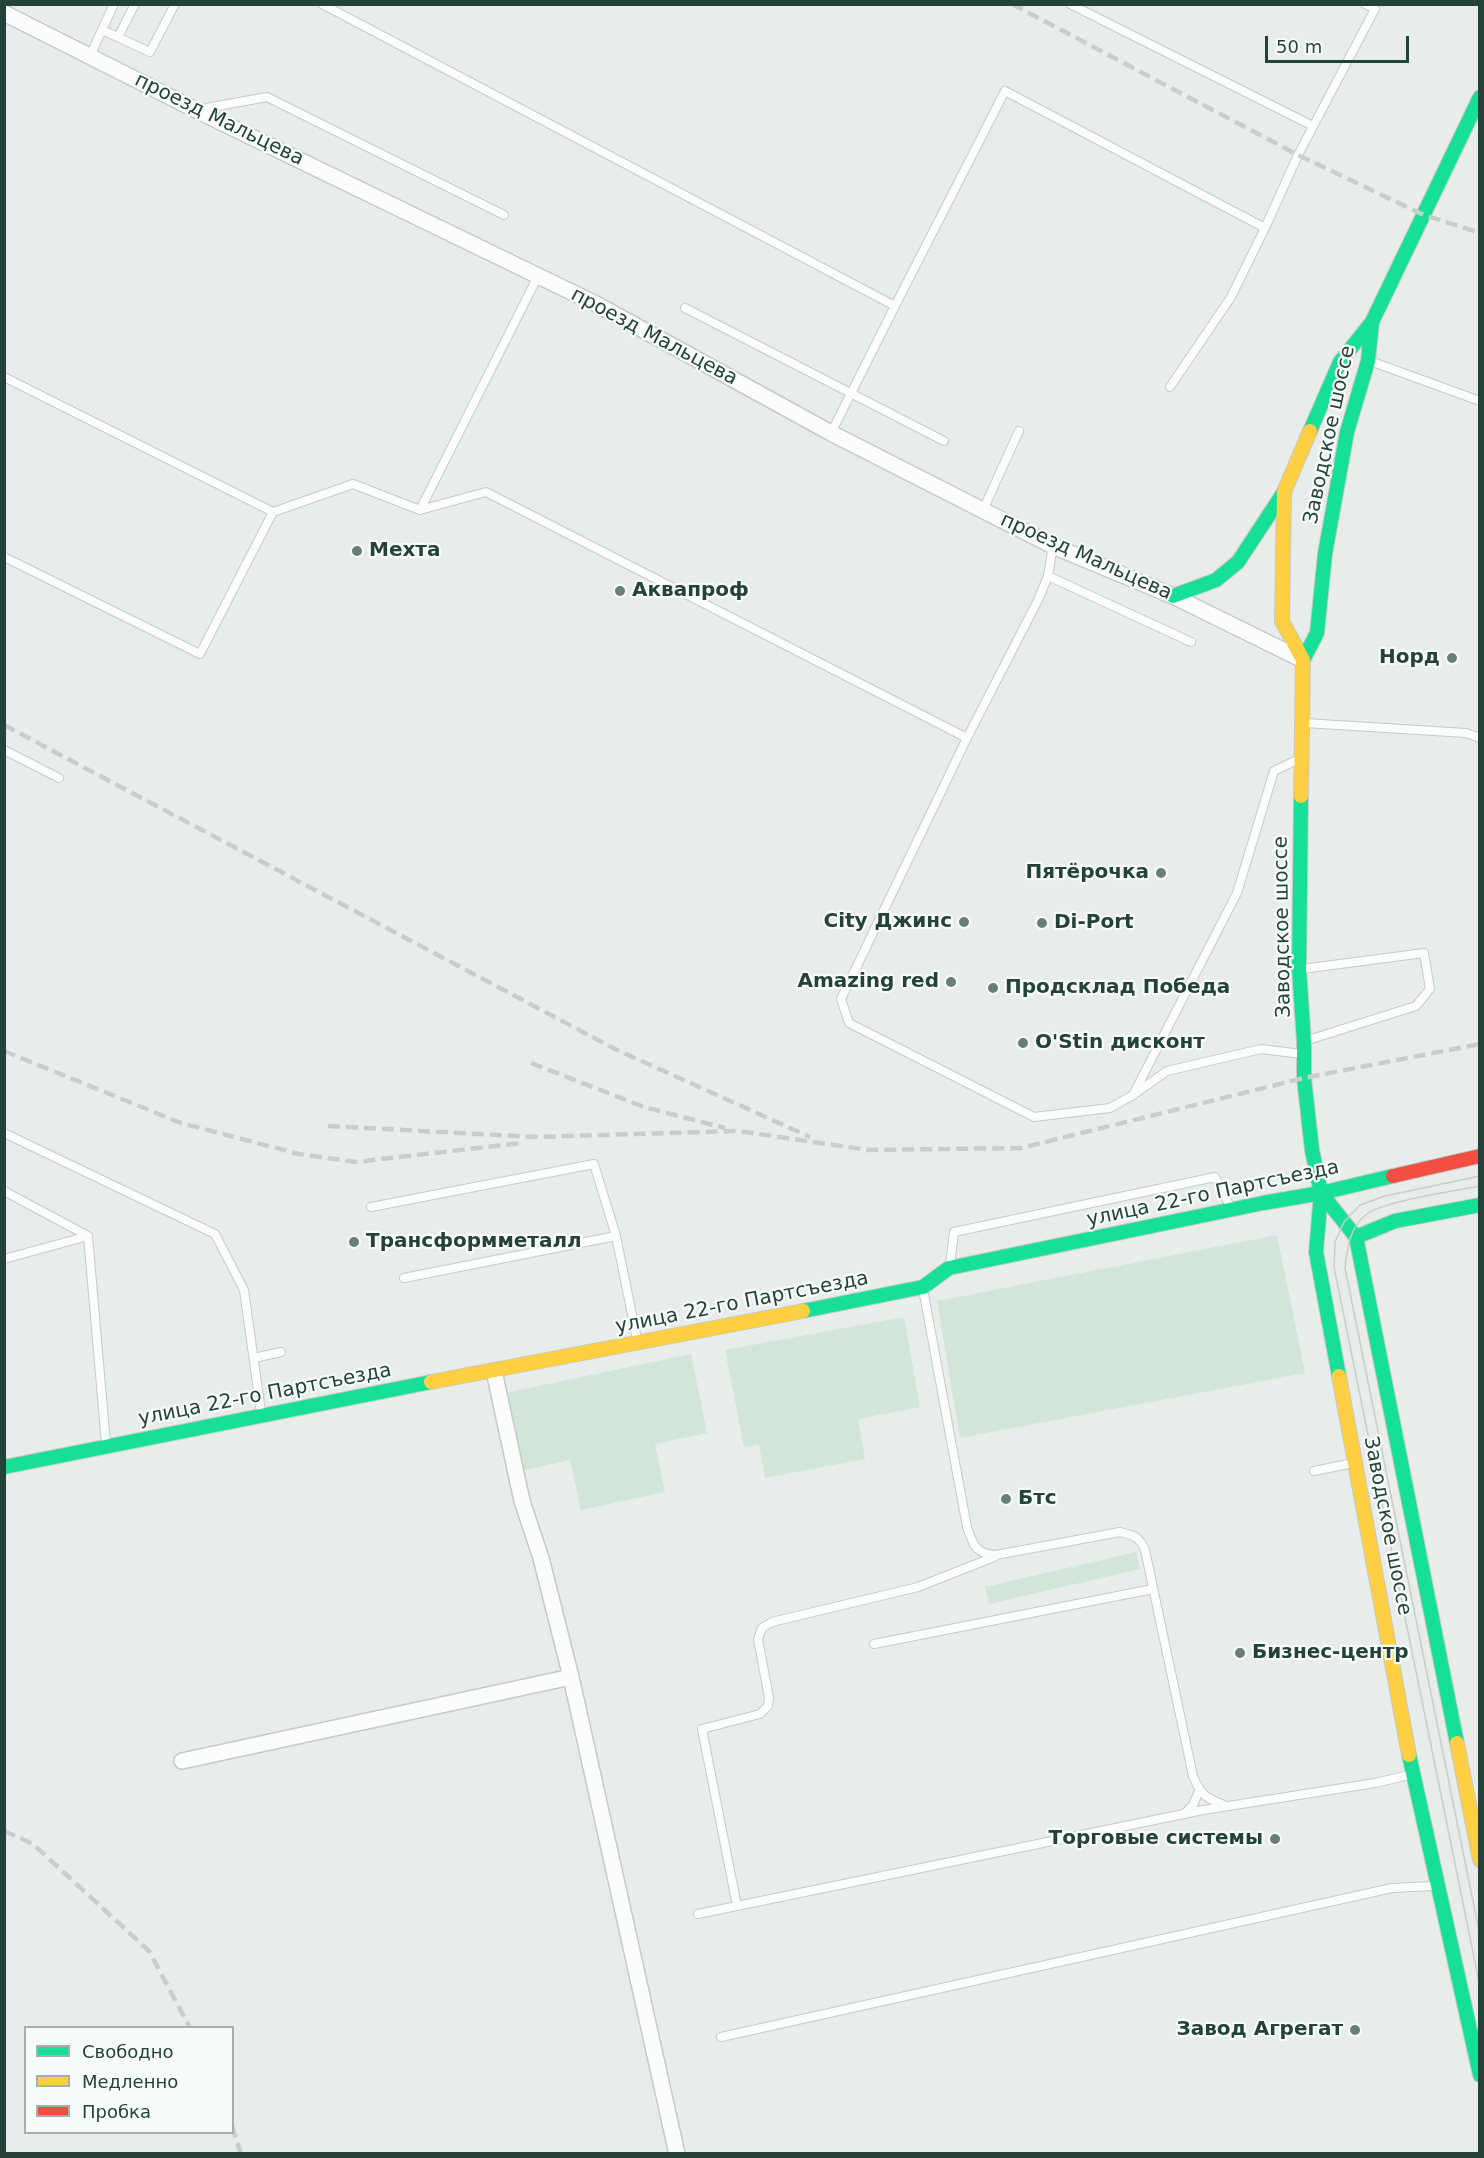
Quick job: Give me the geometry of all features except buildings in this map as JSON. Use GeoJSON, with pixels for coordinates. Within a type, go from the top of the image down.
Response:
{"type":"FeatureCollection","features":[{"type":"Feature","properties":{"kind":"main road","name":"Заводское шоссе"},"geometry":{"type":"LineString","coordinates":[[1303,660],[1282,621],[1284,492],[1340,362],[1372,322],[1479,98]]}},
{"type":"Feature","properties":{"kind":"main road","name":"Заводское шоссе"},"geometry":{"type":"LineString","coordinates":[[1372,322],[1368,361],[1347,432],[1325,554],[1317,633],[1303,660],[1299,969],[1304,1078],[1311,1150],[1321,1193],[1316,1252],[1413,1774],[1479,2075]]}},
{"type":"Feature","properties":{"kind":"main road"},"geometry":{"type":"LineString","coordinates":[[1173,596],[1216,580],[1238,562],[1284,492]]}},
{"type":"Feature","properties":{"kind":"main road","name":"улица 22-го Партсъезда"},"geometry":{"type":"LineString","coordinates":[[4,1467],[261,1413],[638,1344],[923,1287],[949,1268],[1231,1209],[1321,1193],[1479,1156]]}},
{"type":"Feature","properties":{"kind":"main road","name":"Заводское шоссе"},"geometry":{"type":"LineString","coordinates":[[1321,1193],[1356,1237],[1479,1860]]}},
{"type":"Feature","properties":{"kind":"main road"},"geometry":{"type":"LineString","coordinates":[[1356,1237],[1395,1221],[1479,1205]]}},
{"type":"Feature","properties":{"kind":"street","name":"проезд Мальцева"},"geometry":{"type":"LineString","coordinates":[[4,13],[196,110],[596,304],[831,433],[1053,546],[1173,596],[1303,660]]}},
{"type":"Feature","properties":{"kind":"street"},"geometry":{"type":"LineString","coordinates":[[494,1371],[522,1501],[541,1558],[571,1677],[677,2154]]}},
{"type":"Feature","properties":{"kind":"street"},"geometry":{"type":"LineString","coordinates":[[182,1761],[571,1677]]}},
{"type":"Feature","properties":{"kind":"lane"},"geometry":{"type":"LineString","coordinates":[[90,56],[114,4]]}},
{"type":"Feature","properties":{"kind":"lane"},"geometry":{"type":"LineString","coordinates":[[118,37],[135,4]]}},
{"type":"Feature","properties":{"kind":"lane"},"geometry":{"type":"LineString","coordinates":[[102,30],[150,52],[175,4]]}},
{"type":"Feature","properties":{"kind":"lane"},"geometry":{"type":"LineString","coordinates":[[322,4],[896,306]]}},
{"type":"Feature","properties":{"kind":"lane"},"geometry":{"type":"LineString","coordinates":[[1070,4],[1313,126]]}},
{"type":"Feature","properties":{"kind":"lane"},"geometry":{"type":"LineString","coordinates":[[1170,387],[1231,297],[1298,154],[1375,9],[1365,4]]}},
{"type":"Feature","properties":{"kind":"lane"},"geometry":{"type":"LineString","coordinates":[[831,433],[1005,91],[1265,228]]}},
{"type":"Feature","properties":{"kind":"lane"},"geometry":{"type":"LineString","coordinates":[[196,110],[267,97],[504,215]]}},
{"type":"Feature","properties":{"kind":"lane"},"geometry":{"type":"LineString","coordinates":[[420,510],[538,276]]}},
{"type":"Feature","properties":{"kind":"lane"},"geometry":{"type":"LineString","coordinates":[[685,308],[944,441]]}},
{"type":"Feature","properties":{"kind":"lane"},"geometry":{"type":"LineString","coordinates":[[1368,361],[1479,401]]}},
{"type":"Feature","properties":{"kind":"lane"},"geometry":{"type":"LineString","coordinates":[[4,377],[273,512]]}},
{"type":"Feature","properties":{"kind":"lane"},"geometry":{"type":"LineString","coordinates":[[983,510],[1019,431]]}},
{"type":"Feature","properties":{"kind":"lane"},"geometry":{"type":"LineString","coordinates":[[4,557],[200,654],[273,512],[353,484],[420,510],[486,492],[967,738]]}},
{"type":"Feature","properties":{"kind":"lane"},"geometry":{"type":"LineString","coordinates":[[1053,546],[1048,576],[1038,600],[967,738],[841,999],[849,1023],[1034,1117],[1110,1108],[1167,1071],[1261,1049],[1304,1048],[1416,1006],[1430,989],[1424,953],[1299,969]]}},
{"type":"Feature","properties":{"kind":"lane"},"geometry":{"type":"LineString","coordinates":[[1048,576],[1191,642]]}},
{"type":"Feature","properties":{"kind":"lane"},"geometry":{"type":"LineString","coordinates":[[1303,723],[1466,733],[1479,738]]}},
{"type":"Feature","properties":{"kind":"lane"},"geometry":{"type":"LineString","coordinates":[[4,750],[59,778]]}},
{"type":"Feature","properties":{"kind":"lane"},"geometry":{"type":"LineString","coordinates":[[1133,1095],[1238,893],[1274,771],[1302,757]]}},
{"type":"Feature","properties":{"kind":"lane"},"geometry":{"type":"LineString","coordinates":[[4,1133],[214,1234],[244,1290],[261,1413]]}},
{"type":"Feature","properties":{"kind":"lane"},"geometry":{"type":"LineString","coordinates":[[371,1207],[594,1164],[616,1236],[638,1344]]}},
{"type":"Feature","properties":{"kind":"lane"},"geometry":{"type":"LineString","coordinates":[[949,1268],[954,1232],[1215,1177],[1231,1209]]}},
{"type":"Feature","properties":{"kind":"lane"},"geometry":{"type":"LineString","coordinates":[[4,1191],[88,1236]]}},
{"type":"Feature","properties":{"kind":"lane"},"geometry":{"type":"LineString","coordinates":[[4,1259],[88,1236]]}},
{"type":"Feature","properties":{"kind":"lane"},"geometry":{"type":"LineString","coordinates":[[88,1236],[106,1445]]}},
{"type":"Feature","properties":{"kind":"lane"},"geometry":{"type":"LineString","coordinates":[[404,1278],[616,1236]]}},
{"type":"Feature","properties":{"kind":"lane"},"geometry":{"type":"LineString","coordinates":[[923,1287],[967,1527],[977,1550],[987,1555],[1001,1554],[1120,1532],[1141,1540],[1193,1776],[1199,1791],[1206,1797],[1227,1806]]}},
{"type":"Feature","properties":{"kind":"lane"},"geometry":{"type":"LineString","coordinates":[[254,1358],[281,1352]]}},
{"type":"Feature","properties":{"kind":"lane"},"geometry":{"type":"LineString","coordinates":[[1314,1471],[1355,1463]]}},
{"type":"Feature","properties":{"kind":"lane"},"geometry":{"type":"LineString","coordinates":[[737,1906],[702,1729],[760,1714],[768,1706],[769,1698],[758,1638],[762,1628],[772,1622],[918,1587],[1001,1554]]}},
{"type":"Feature","properties":{"kind":"lane"},"geometry":{"type":"LineString","coordinates":[[874,1644],[1153,1589]]}},
{"type":"Feature","properties":{"kind":"lane"},"geometry":{"type":"LineString","coordinates":[[698,1914],[1183,1814],[1375,1783],[1413,1774]]}},
{"type":"Feature","properties":{"kind":"lane"},"geometry":{"type":"LineString","coordinates":[[1183,1814],[1193,1805],[1199,1791]]}},
{"type":"Feature","properties":{"kind":"lane"},"geometry":{"type":"LineString","coordinates":[[721,2037],[1392,1888],[1438,1886]]}},
{"type":"Feature","properties":{"kind":"green space"},"geometry":{"type":"Polygon","coordinates":[[[1277,1235],[1305,1373],[960,1438],[937,1301],[1277,1235]]]}},
{"type":"Feature","properties":{"kind":"green space"},"geometry":{"type":"Polygon","coordinates":[[[904,1317],[920,1407],[858,1419],[865,1459],[765,1478],[759,1445],[744,1447],[725,1350],[904,1317]]]}},
{"type":"Feature","properties":{"kind":"green space"},"geometry":{"type":"Polygon","coordinates":[[[691,1354],[707,1433],[655,1444],[665,1492],[581,1510],[570,1460],[521,1471],[505,1393],[691,1354]]]}},
{"type":"Feature","properties":{"kind":"green space"},"geometry":{"type":"Polygon","coordinates":[[[1136,1552],[1140,1569],[989,1604],[985,1587],[1136,1552]]]}},
{"type":"Feature","properties":{"kind":"tram line"},"geometry":{"type":"LineString","coordinates":[[1480,1176],[1385,1196],[1360,1205],[1344,1222],[1335,1242],[1334,1267],[1480,1987]]}},
{"type":"Feature","properties":{"kind":"tram line"},"geometry":{"type":"LineString","coordinates":[[1480,1186],[1404,1201],[1367,1214],[1353,1231],[1348,1245],[1345,1268],[1480,1936]]}},
{"type":"Feature","properties":{"kind":"railway"},"geometry":{"type":"LineString","coordinates":[[1012,4],[1298,155],[1424,215],[1480,233]]}},
{"type":"Feature","properties":{"kind":"railway"},"geometry":{"type":"LineString","coordinates":[[4,725],[615,1049],[810,1137]]}},
{"type":"Feature","properties":{"kind":"railway"},"geometry":{"type":"LineString","coordinates":[[328,1126],[535,1137],[738,1131],[868,1150],[1021,1148],[1304,1078],[1480,1044]]}},
{"type":"Feature","properties":{"kind":"railway"},"geometry":{"type":"LineString","coordinates":[[4,1051],[181,1123],[299,1154],[356,1162],[521,1143]]}},
{"type":"Feature","properties":{"kind":"railway"},"geometry":{"type":"LineString","coordinates":[[531,1063],[644,1107],[725,1128]]}},
{"type":"Feature","properties":{"kind":"railway"},"geometry":{"type":"LineString","coordinates":[[4,1831],[33,1844],[149,1951],[189,2026]]}},
{"type":"Feature","properties":{"kind":"railway"},"geometry":{"type":"LineString","coordinates":[[234,2132],[241,2154]]}},
{"type":"Feature","properties":{"kind":"traffic: fast"},"geometry":{"type":"LineString","coordinates":[[1310,431],[1340,362],[1372,322],[1480,97]]}},
{"type":"Feature","properties":{"kind":"traffic: fast"},"geometry":{"type":"LineString","coordinates":[[1303,660],[1317,633],[1325,554],[1347,432],[1368,361],[1372,322]]}},
{"type":"Feature","properties":{"kind":"traffic: fast"},"geometry":{"type":"LineString","coordinates":[[1173,596],[1216,580],[1238,562],[1284,492]]}},
{"type":"Feature","properties":{"kind":"traffic: fast"},"geometry":{"type":"LineString","coordinates":[[1301,796],[1299,969],[1304,1078],[1312,1150],[1321,1193],[1316,1252],[1339,1376]]}},
{"type":"Feature","properties":{"kind":"traffic: fast"},"geometry":{"type":"LineString","coordinates":[[803,1311],[923,1287],[949,1268],[1321,1193],[1393,1176]]}},
{"type":"Feature","properties":{"kind":"traffic: fast"},"geometry":{"type":"LineString","coordinates":[[1321,1193],[1356,1237],[1457,1743]]}},
{"type":"Feature","properties":{"kind":"traffic: fast"},"geometry":{"type":"LineString","coordinates":[[1356,1237],[1395,1221],[1480,1205]]}},
{"type":"Feature","properties":{"kind":"traffic: fast"},"geometry":{"type":"LineString","coordinates":[[4,1467],[431,1382]]}},
{"type":"Feature","properties":{"kind":"traffic: fast"},"geometry":{"type":"LineString","coordinates":[[1409,1755],[1480,2075]]}},
{"type":"Feature","properties":{"kind":"traffic: slow"},"geometry":{"type":"LineString","coordinates":[[1301,796],[1303,660],[1282,621],[1284,492],[1310,431]]}},
{"type":"Feature","properties":{"kind":"traffic: slow"},"geometry":{"type":"LineString","coordinates":[[431,1382],[803,1311]]}},
{"type":"Feature","properties":{"kind":"traffic: slow"},"geometry":{"type":"LineString","coordinates":[[1339,1376],[1409,1755]]}},
{"type":"Feature","properties":{"kind":"traffic: slow"},"geometry":{"type":"LineString","coordinates":[[1457,1743],[1480,1860]]}},
{"type":"Feature","properties":{"kind":"traffic: jam"},"geometry":{"type":"LineString","coordinates":[[1393,1176],[1480,1156]]}},
{"type":"Feature","properties":{"kind":"place","name":"Мехта"},"geometry":{"type":"Point","coordinates":[357,551]}},
{"type":"Feature","properties":{"kind":"place","name":"Аквапроф"},"geometry":{"type":"Point","coordinates":[620,591]}},
{"type":"Feature","properties":{"kind":"place","name":"Норд"},"geometry":{"type":"Point","coordinates":[1452,658]}},
{"type":"Feature","properties":{"kind":"place","name":"Пятёрочка"},"geometry":{"type":"Point","coordinates":[1161,873]}},
{"type":"Feature","properties":{"kind":"place","name":"City Джинс"},"geometry":{"type":"Point","coordinates":[964,922]}},
{"type":"Feature","properties":{"kind":"place","name":"Di-Port"},"geometry":{"type":"Point","coordinates":[1042,923]}},
{"type":"Feature","properties":{"kind":"place","name":"Amazing red"},"geometry":{"type":"Point","coordinates":[951,982]}},
{"type":"Feature","properties":{"kind":"place","name":"Продсклад Победа"},"geometry":{"type":"Point","coordinates":[993,988]}},
{"type":"Feature","properties":{"kind":"place","name":"O'Stin дисконт"},"geometry":{"type":"Point","coordinates":[1023,1043]}},
{"type":"Feature","properties":{"kind":"place","name":"Трансформметалл"},"geometry":{"type":"Point","coordinates":[354,1242]}},
{"type":"Feature","properties":{"kind":"place","name":"Бтс"},"geometry":{"type":"Point","coordinates":[1006,1499]}},
{"type":"Feature","properties":{"kind":"place","name":"Бизнес-центр"},"geometry":{"type":"Point","coordinates":[1240,1653]}},
{"type":"Feature","properties":{"kind":"place","name":"Торговые системы"},"geometry":{"type":"Point","coordinates":[1275,1839]}},
{"type":"Feature","properties":{"kind":"place","name":"Завод Агрегат"},"geometry":{"type":"Point","coordinates":[1355,2030]}}]}
